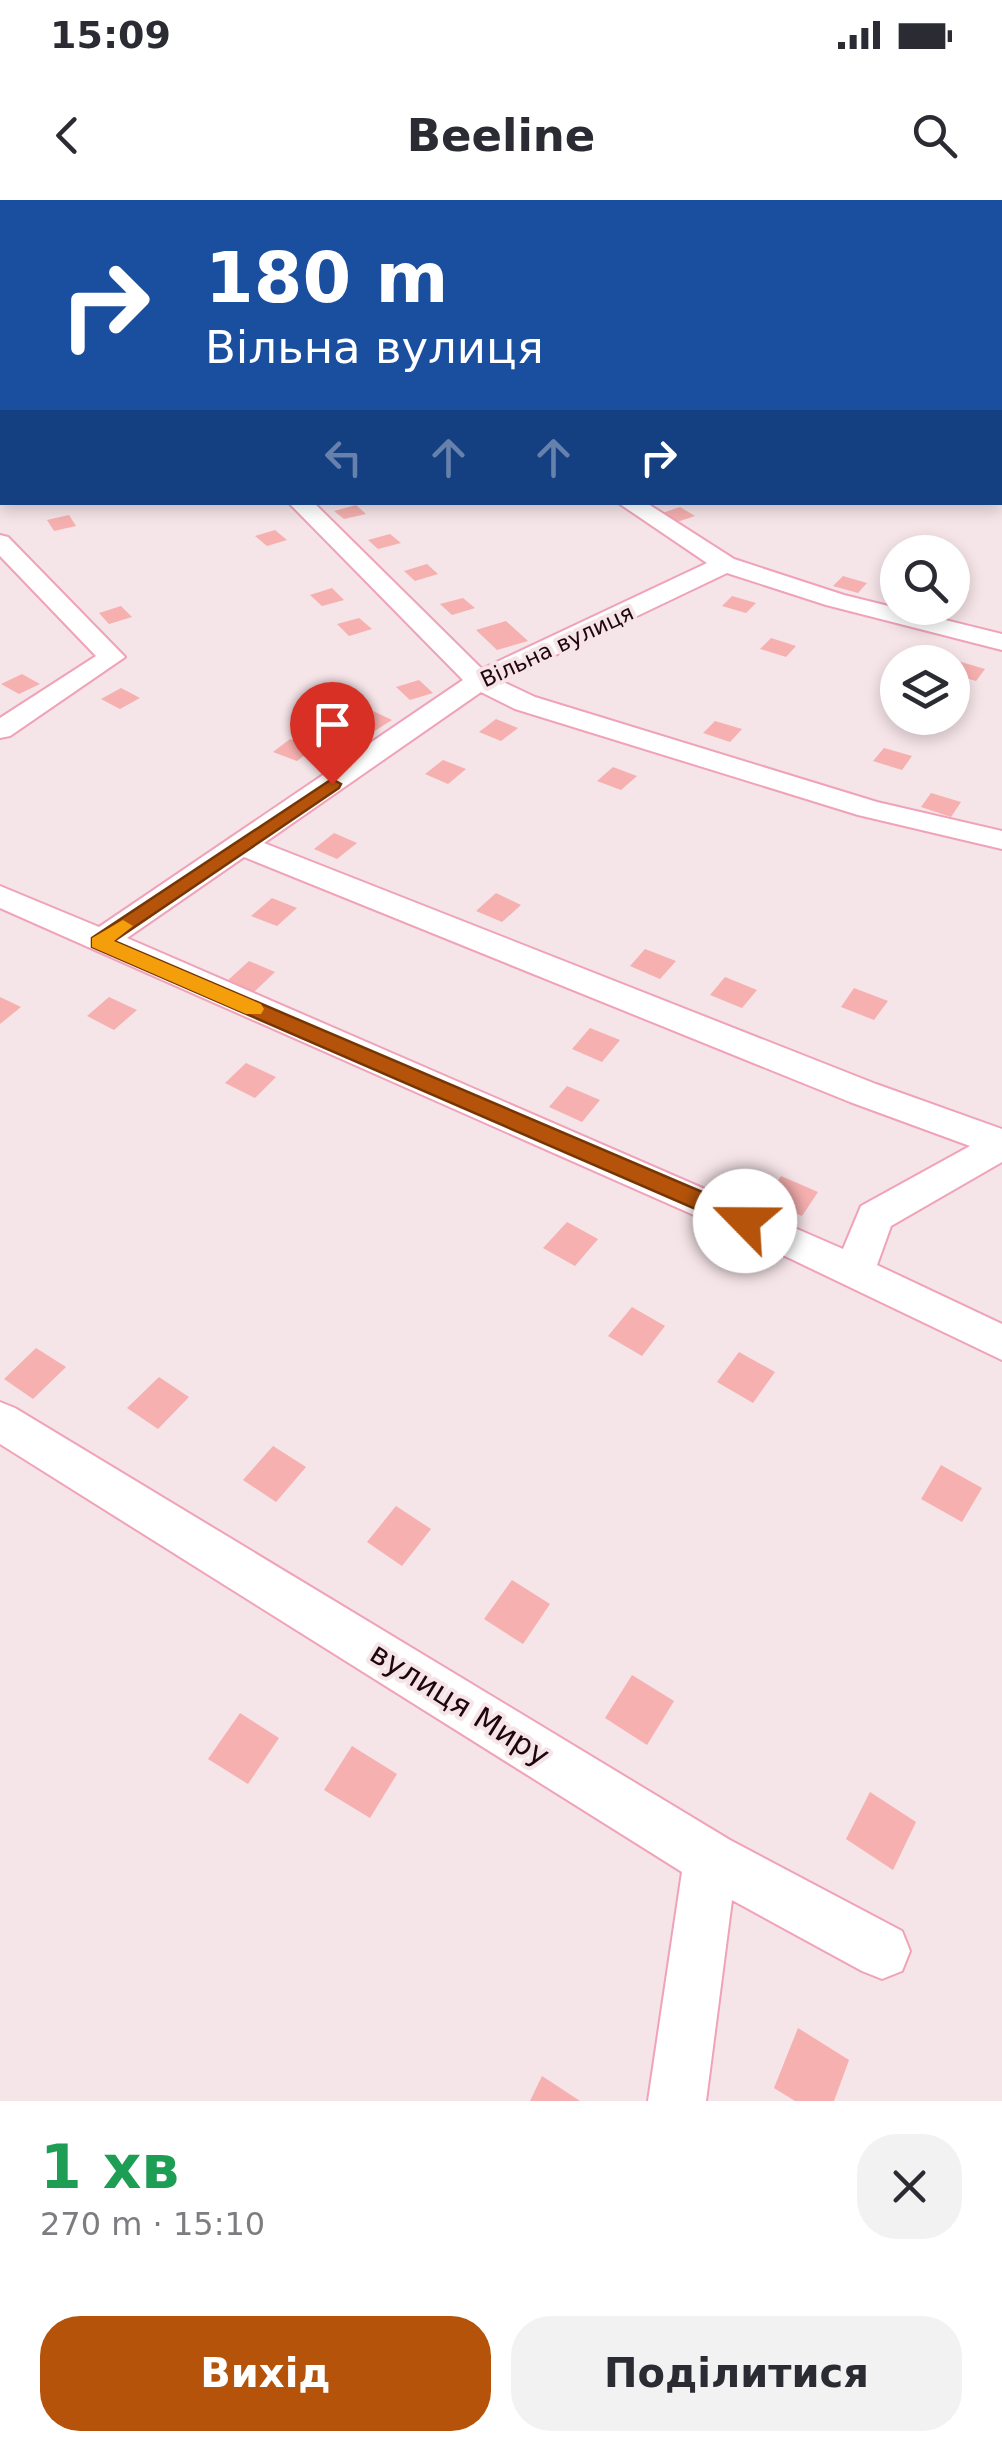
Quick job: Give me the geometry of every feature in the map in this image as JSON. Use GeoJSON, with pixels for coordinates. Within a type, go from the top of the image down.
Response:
{"type":"FeatureCollection","features":[{"type":"Feature","properties":{"kind":"street"},"geometry":{"type":"LineString","coordinates":[[302,505],[479,681],[525,703],[850,803],[1002,840]]}},
{"type":"Feature","properties":{"kind":"street"},"geometry":{"type":"LineString","coordinates":[[633,505],[726,564],[835,600],[1002,642]]}},
{"type":"Feature","properties":{"kind":"street"},"geometry":{"type":"LineString","coordinates":[[0,542],[112,657],[0,730]]}},
{"type":"Feature","properties":{"kind":"street","name":"Вільна вулиця"},"geometry":{"type":"LineString","coordinates":[[99,942],[479,681],[726,564]]}},
{"type":"Feature","properties":{"kind":"street"},"geometry":{"type":"LineString","coordinates":[[244,846],[863,1093],[1002,1144]]}},
{"type":"Feature","properties":{"kind":"street"},"geometry":{"type":"LineString","coordinates":[[0,896],[778,1235],[1002,1343]]}},
{"type":"Feature","properties":{"kind":"street"},"geometry":{"type":"LineString","coordinates":[[854,1273],[876,1217],[1002,1144]]}},
{"type":"Feature","properties":{"kind":"street","name":"вулиця Миру"},"geometry":{"type":"LineString","coordinates":[[0,1421],[711,1859],[882,1951]]}},
{"type":"Feature","properties":{"kind":"street"},"geometry":{"type":"LineString","coordinates":[[677,2101],[711,1859]]}},
{"type":"Feature","properties":{"kind":"building"},"geometry":{"type":"Polygon","coordinates":[[[356,505],[366,514],[344,519],[334,511],[356,505]]]}},
{"type":"Feature","properties":{"kind":"building"},"geometry":{"type":"Polygon","coordinates":[[[680,507],[695,516],[677,522],[662,513],[680,507]]]}},
{"type":"Feature","properties":{"kind":"building"},"geometry":{"type":"Polygon","coordinates":[[[69,515],[76,526],[54,531],[47,520],[69,515]]]}},
{"type":"Feature","properties":{"kind":"building"},"geometry":{"type":"Polygon","coordinates":[[[275,530],[287,540],[267,546],[255,536],[275,530]]]}},
{"type":"Feature","properties":{"kind":"building"},"geometry":{"type":"Polygon","coordinates":[[[390,534],[401,543],[378,549],[368,540],[390,534]]]}},
{"type":"Feature","properties":{"kind":"building"},"geometry":{"type":"Polygon","coordinates":[[[427,564],[438,574],[415,581],[404,571],[427,564]]]}},
{"type":"Feature","properties":{"kind":"building"},"geometry":{"type":"Polygon","coordinates":[[[843,576],[867,583],[858,593],[833,586],[843,576]]]}},
{"type":"Feature","properties":{"kind":"building"},"geometry":{"type":"Polygon","coordinates":[[[332,588],[344,600],[322,606],[310,595],[332,588]]]}},
{"type":"Feature","properties":{"kind":"building"},"geometry":{"type":"Polygon","coordinates":[[[732,596],[756,603],[746,613],[722,606],[732,596]]]}},
{"type":"Feature","properties":{"kind":"building"},"geometry":{"type":"Polygon","coordinates":[[[463,598],[475,608],[452,615],[440,604],[463,598]]]}},
{"type":"Feature","properties":{"kind":"building"},"geometry":{"type":"Polygon","coordinates":[[[121,606],[132,617],[109,624],[99,613],[121,606]]]}},
{"type":"Feature","properties":{"kind":"building"},"geometry":{"type":"Polygon","coordinates":[[[359,618],[372,629],[349,636],[337,624],[359,618]]]}},
{"type":"Feature","properties":{"kind":"building"},"geometry":{"type":"Polygon","coordinates":[[[506,621],[528,641],[497,650],[476,630],[506,621]]]}},
{"type":"Feature","properties":{"kind":"building"},"geometry":{"type":"Polygon","coordinates":[[[771,638],[796,646],[786,657],[760,649],[771,638]]]}},
{"type":"Feature","properties":{"kind":"building"},"geometry":{"type":"Polygon","coordinates":[[[970,665],[985,669],[976,681],[970,679],[970,665]]]}},
{"type":"Feature","properties":{"kind":"building"},"geometry":{"type":"Polygon","coordinates":[[[22,674],[40,684],[19,694],[1,684],[22,674]]]}},
{"type":"Feature","properties":{"kind":"building"},"geometry":{"type":"Polygon","coordinates":[[[419,680],[433,693],[410,700],[396,687],[419,680]]]}},
{"type":"Feature","properties":{"kind":"building"},"geometry":{"type":"Polygon","coordinates":[[[121,688],[140,698],[120,709],[101,699],[121,688]]]}},
{"type":"Feature","properties":{"kind":"building"},"geometry":{"type":"Polygon","coordinates":[[[371,710],[392,720],[360,740],[339,729],[371,710]]]}},
{"type":"Feature","properties":{"kind":"building"},"geometry":{"type":"Polygon","coordinates":[[[496,719],[518,728],[501,741],[479,732],[496,719]]]}},
{"type":"Feature","properties":{"kind":"building"},"geometry":{"type":"Polygon","coordinates":[[[715,721],[742,729],[730,742],[703,733],[715,721]]]}},
{"type":"Feature","properties":{"kind":"building"},"geometry":{"type":"Polygon","coordinates":[[[290,739],[314,748],[297,761],[273,752],[290,739]]]}},
{"type":"Feature","properties":{"kind":"building"},"geometry":{"type":"Polygon","coordinates":[[[884,748],[912,756],[902,770],[873,761],[884,748]]]}},
{"type":"Feature","properties":{"kind":"building"},"geometry":{"type":"Polygon","coordinates":[[[443,760],[466,769],[448,784],[425,774],[443,760]]]}},
{"type":"Feature","properties":{"kind":"building"},"geometry":{"type":"Polygon","coordinates":[[[613,767],[637,776],[621,790],[597,781],[613,767]]]}},
{"type":"Feature","properties":{"kind":"building"},"geometry":{"type":"Polygon","coordinates":[[[931,793],[961,802],[951,817],[921,807],[931,793]]]}},
{"type":"Feature","properties":{"kind":"building"},"geometry":{"type":"Polygon","coordinates":[[[334,833],[357,843],[337,859],[314,849],[334,833]]]}},
{"type":"Feature","properties":{"kind":"building"},"geometry":{"type":"Polygon","coordinates":[[[496,893],[521,905],[502,922],[476,911],[496,893]]]}},
{"type":"Feature","properties":{"kind":"building"},"geometry":{"type":"Polygon","coordinates":[[[272,898],[297,908],[277,926],[251,916],[272,898]]]}},
{"type":"Feature","properties":{"kind":"building"},"geometry":{"type":"Polygon","coordinates":[[[645,949],[676,961],[660,979],[630,966],[645,949]]]}},
{"type":"Feature","properties":{"kind":"building"},"geometry":{"type":"Polygon","coordinates":[[[249,961],[275,972],[253,993],[227,981],[249,961]]]}},
{"type":"Feature","properties":{"kind":"building"},"geometry":{"type":"Polygon","coordinates":[[[725,977],[757,990],[742,1008],[710,995],[725,977]]]}},
{"type":"Feature","properties":{"kind":"building"},"geometry":{"type":"Polygon","coordinates":[[[854,988],[888,1001],[874,1020],[841,1007],[854,988]]]}},
{"type":"Feature","properties":{"kind":"building"},"geometry":{"type":"Polygon","coordinates":[[[0,997],[21,1007],[0,1024],[0,997]]]}},
{"type":"Feature","properties":{"kind":"building"},"geometry":{"type":"Polygon","coordinates":[[[109,997],[137,1010],[114,1030],[87,1016],[109,997]]]}},
{"type":"Feature","properties":{"kind":"building"},"geometry":{"type":"Polygon","coordinates":[[[590,1028],[620,1040],[602,1062],[572,1049],[590,1028]]]}},
{"type":"Feature","properties":{"kind":"building"},"geometry":{"type":"Polygon","coordinates":[[[246,1063],[276,1077],[255,1098],[225,1083],[246,1063]]]}},
{"type":"Feature","properties":{"kind":"building"},"geometry":{"type":"Polygon","coordinates":[[[567,1086],[600,1100],[582,1122],[549,1107],[567,1086]]]}},
{"type":"Feature","properties":{"kind":"building"},"geometry":{"type":"Polygon","coordinates":[[[781,1176],[818,1192],[802,1216],[765,1200],[781,1176]]]}},
{"type":"Feature","properties":{"kind":"building"},"geometry":{"type":"Polygon","coordinates":[[[567,1222],[598,1239],[575,1266],[543,1248],[567,1222]]]}},
{"type":"Feature","properties":{"kind":"building"},"geometry":{"type":"Polygon","coordinates":[[[632,1307],[665,1326],[642,1356],[608,1336],[632,1307]]]}},
{"type":"Feature","properties":{"kind":"building"},"geometry":{"type":"Polygon","coordinates":[[[36,1348],[66,1367],[33,1399],[4,1379],[36,1348]]]}},
{"type":"Feature","properties":{"kind":"building"},"geometry":{"type":"Polygon","coordinates":[[[739,1352],[775,1372],[753,1403],[717,1382],[739,1352]]]}},
{"type":"Feature","properties":{"kind":"building"},"geometry":{"type":"Polygon","coordinates":[[[159,1377],[189,1397],[158,1429],[127,1408],[159,1377]]]}},
{"type":"Feature","properties":{"kind":"building"},"geometry":{"type":"Polygon","coordinates":[[[273,1446],[306,1467],[276,1502],[243,1480],[273,1446]]]}},
{"type":"Feature","properties":{"kind":"building"},"geometry":{"type":"Polygon","coordinates":[[[941,1465],[982,1488],[962,1522],[921,1499],[941,1465]]]}},
{"type":"Feature","properties":{"kind":"building"},"geometry":{"type":"Polygon","coordinates":[[[396,1506],[431,1529],[402,1566],[367,1542],[396,1506]]]}},
{"type":"Feature","properties":{"kind":"building"},"geometry":{"type":"Polygon","coordinates":[[[512,1580],[550,1604],[523,1644],[484,1619],[512,1580]]]}},
{"type":"Feature","properties":{"kind":"building"},"geometry":{"type":"Polygon","coordinates":[[[632,1675],[674,1701],[647,1745],[605,1718],[632,1675]]]}},
{"type":"Feature","properties":{"kind":"building"},"geometry":{"type":"Polygon","coordinates":[[[240,1713],[279,1738],[248,1784],[208,1759],[240,1713]]]}},
{"type":"Feature","properties":{"kind":"building"},"geometry":{"type":"Polygon","coordinates":[[[352,1746],[397,1774],[370,1818],[324,1790],[352,1746]]]}},
{"type":"Feature","properties":{"kind":"building"},"geometry":{"type":"Polygon","coordinates":[[[870,1792],[916,1822],[893,1870],[846,1839],[870,1792]]]}},
{"type":"Feature","properties":{"kind":"building"},"geometry":{"type":"Polygon","coordinates":[[[798,2028],[849,2060],[834,2101],[795,2101],[774,2088],[798,2028]]]}},
{"type":"Feature","properties":{"kind":"building"},"geometry":{"type":"Polygon","coordinates":[[[542,2076],[580,2101],[530,2101],[542,2076]]]}},
{"type":"Feature","properties":{"kind":"slow traffic"},"geometry":{"type":"LineString","coordinates":[[123,926],[99,942],[254,1009]]}},
{"type":"Feature","properties":{"kind":"route"},"geometry":{"type":"LineString","coordinates":[[332,784],[99,942],[745,1221]]}}]}
